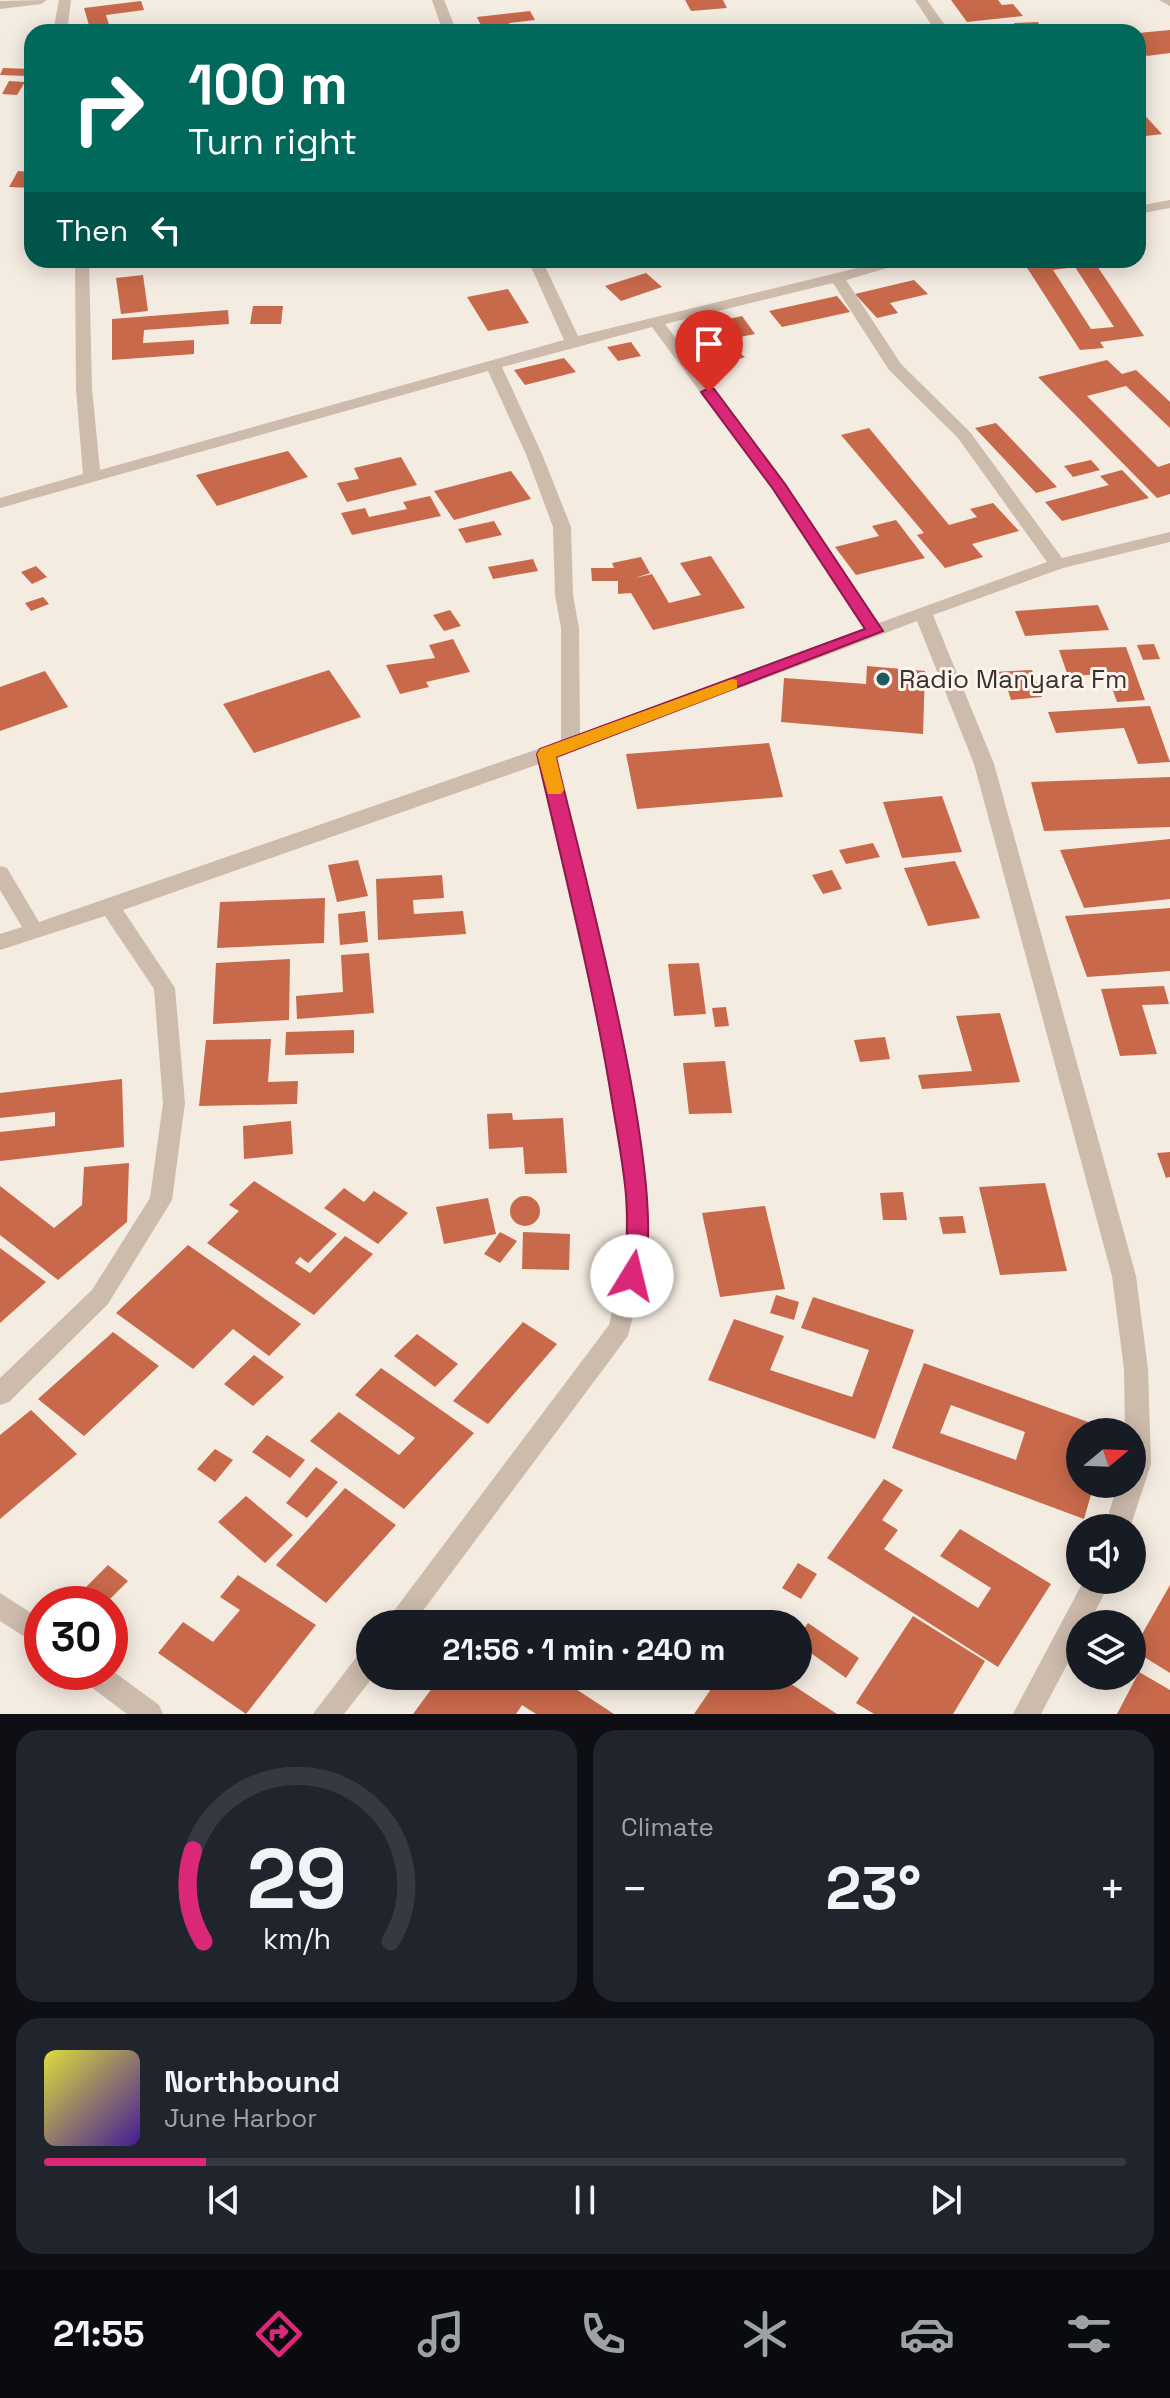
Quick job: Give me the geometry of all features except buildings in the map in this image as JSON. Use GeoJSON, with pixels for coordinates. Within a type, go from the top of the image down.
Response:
{"type":"FeatureCollection","features":[{"type":"Feature","properties":{"kind":"street"},"geometry":{"type":"LineString","coordinates":[[0,5],[41,0]]}},
{"type":"Feature","properties":{"kind":"street"},"geometry":{"type":"LineString","coordinates":[[61,24],[65,0]]}},
{"type":"Feature","properties":{"kind":"street"},"geometry":{"type":"LineString","coordinates":[[438,0],[447,24]]}},
{"type":"Feature","properties":{"kind":"street"},"geometry":{"type":"LineString","coordinates":[[921,0],[938,24]]}},
{"type":"Feature","properties":{"kind":"street"},"geometry":{"type":"LineString","coordinates":[[1146,208],[1170,204]]}},
{"type":"Feature","properties":{"kind":"street"},"geometry":{"type":"LineString","coordinates":[[82,268],[84,389],[92,478]]}},
{"type":"Feature","properties":{"kind":"street"},"geometry":{"type":"LineString","coordinates":[[539,268],[573,342]]}},
{"type":"Feature","properties":{"kind":"street"},"geometry":{"type":"LineString","coordinates":[[0,503],[573,342],[875,268]]}},
{"type":"Feature","properties":{"kind":"street"},"geometry":{"type":"LineString","coordinates":[[837,277],[895,367],[964,435],[1058,564]]}},
{"type":"Feature","properties":{"kind":"street"},"geometry":{"type":"LineString","coordinates":[[656,322],[779,487],[875,631]]}},
{"type":"Feature","properties":{"kind":"street"},"geometry":{"type":"LineString","coordinates":[[493,364],[534,454],[562,527],[564,595],[570,628],[571,743]]}},
{"type":"Feature","properties":{"kind":"street"},"geometry":{"type":"LineString","coordinates":[[0,942],[110,907],[546,754],[1058,564],[1170,537]]}},
{"type":"Feature","properties":{"kind":"street"},"geometry":{"type":"LineString","coordinates":[[923,613],[984,764],[1124,1276],[1136,1369],[1137,1418]]}},
{"type":"Feature","properties":{"kind":"street"},"geometry":{"type":"LineString","coordinates":[[408,1610],[620,1329],[638,1250],[636,1187],[610,1028],[546,754]]}},
{"type":"Feature","properties":{"kind":"street"},"geometry":{"type":"LineString","coordinates":[[0,873],[33,929]]}},
{"type":"Feature","properties":{"kind":"street"},"geometry":{"type":"LineString","coordinates":[[0,1394],[100,1297],[161,1200],[174,1103],[164,988],[110,907]]}},
{"type":"Feature","properties":{"kind":"street"},"geometry":{"type":"LineString","coordinates":[[1027,1714],[1091,1594]]}},
{"type":"Feature","properties":{"kind":"street"},"geometry":{"type":"LineString","coordinates":[[0,1605],[24,1623]]}},
{"type":"Feature","properties":{"kind":"street"},"geometry":{"type":"LineString","coordinates":[[327,1714],[356,1678]]}},
{"type":"Feature","properties":{"kind":"street"},"geometry":{"type":"LineString","coordinates":[[116,1690],[149,1714]]}},
{"type":"Feature","properties":{"kind":"slow traffic"},"geometry":{"type":"LineString","coordinates":[[555,790],[546,754],[732,684]]}},
{"type":"Feature","properties":{"kind":"place","name":"Radio Manyara Fm"},"geometry":{"type":"Point","coordinates":[883,679]}},
{"type":"Feature","properties":{"kind":"route"},"geometry":{"type":"LineString","coordinates":[[632,1276],[638,1250],[636,1187],[610,1028],[546,754],[875,631],[779,487],[709,392]]}}]}
